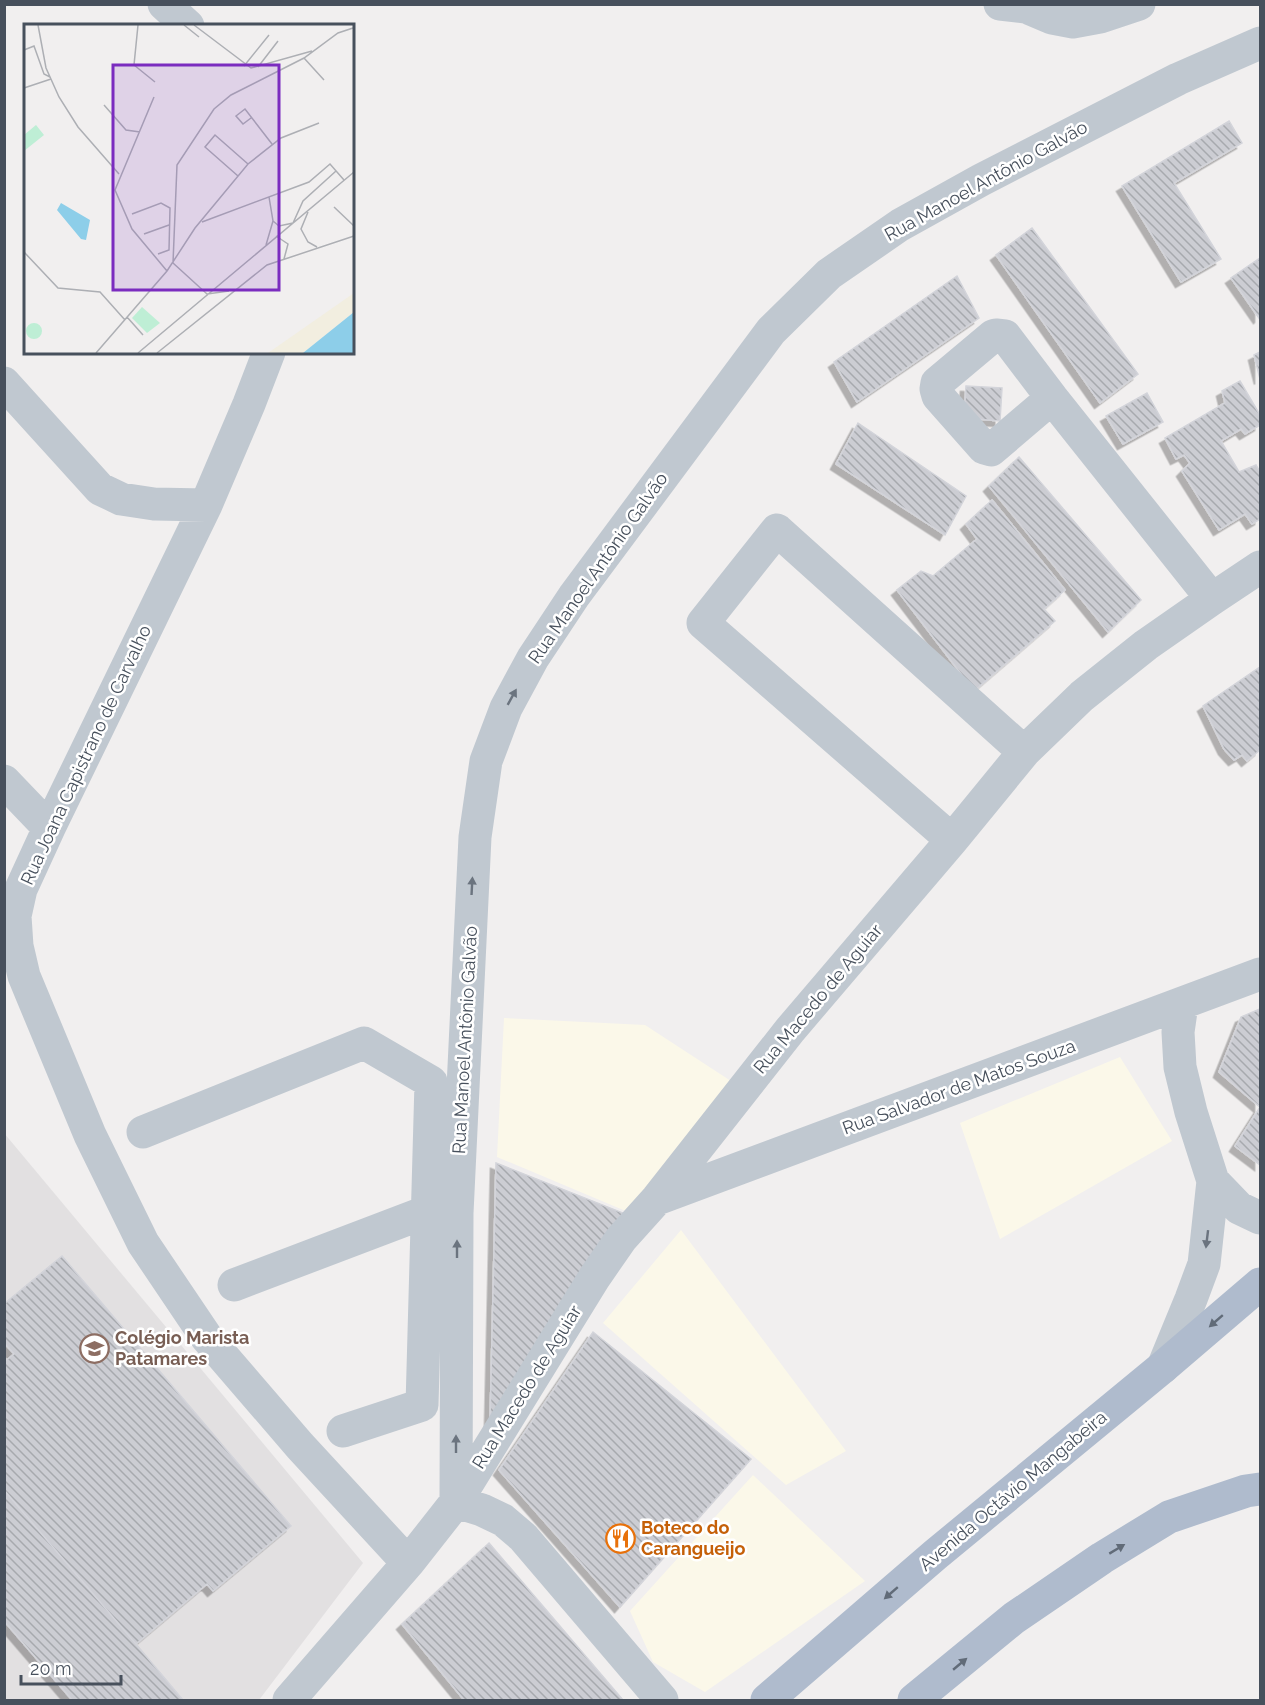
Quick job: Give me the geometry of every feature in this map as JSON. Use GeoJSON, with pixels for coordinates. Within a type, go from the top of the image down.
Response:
{"type":"FeatureCollection","features":[{"type":"Feature","properties":{"kind":"main road","name":"Avenida Octávio Mangabeira"},"geometry":{"type":"LineString","coordinates":[[766,1701],[935,1555],[1163,1367],[1254,1297]]}},
{"type":"Feature","properties":{"kind":"main road"},"geometry":{"type":"LineString","coordinates":[[914,1701],[1014,1618],[1102,1558],[1169,1517],[1260,1488]]}},
{"type":"Feature","properties":{"kind":"street"},"geometry":{"type":"LineString","coordinates":[[164,4],[186,24]]}},
{"type":"Feature","properties":{"kind":"street"},"geometry":{"type":"LineString","coordinates":[[1000,4],[1026,7],[1052,18],[1073,22],[1105,11],[1139,4]]}},
{"type":"Feature","properties":{"kind":"street","name":"Rua Manoel Antônio Galvão"},"geometry":{"type":"LineString","coordinates":[[456,1502],[442,1213],[463,1082],[475,837],[486,761],[506,708],[533,658],[574,596],[771,331],[829,273],[900,225],[981,180],[1178,79],[1260,43]]}},
{"type":"Feature","properties":{"kind":"street","name":"Rua Joana Capistrano de Carvalho"},"geometry":{"type":"LineString","coordinates":[[268,354],[206,505],[48,828],[21,889],[15,916],[17,946],[24,976],[86,1125],[143,1243],[207,1338],[300,1446],[408,1563]]}},
{"type":"Feature","properties":{"kind":"street"},"geometry":{"type":"LineString","coordinates":[[4,383],[100,489],[121,499],[154,504],[206,505]]}},
{"type":"Feature","properties":{"kind":"street"},"geometry":{"type":"LineString","coordinates":[[1052,398],[1212,599]]}},
{"type":"Feature","properties":{"kind":"street"},"geometry":{"type":"LineString","coordinates":[[952,840],[703,623],[777,530],[1024,752]]}},
{"type":"Feature","properties":{"kind":"street","name":"Rua Macedo de Aguiar"},"geometry":{"type":"LineString","coordinates":[[456,1502],[594,1278],[621,1239],[657,1199],[790,1030],[1024,752],[1082,696],[1146,645],[1260,567]]}},
{"type":"Feature","properties":{"kind":"street"},"geometry":{"type":"LineString","coordinates":[[4,781],[48,828]]}},
{"type":"Feature","properties":{"kind":"street","name":"Rua Salvador de Matos Souza"},"geometry":{"type":"LineString","coordinates":[[657,1199],[1260,974]]}},
{"type":"Feature","properties":{"kind":"street"},"geometry":{"type":"LineString","coordinates":[[1182,1004],[1178,1032],[1180,1067],[1191,1112],[1214,1181],[1239,1208],[1260,1218]]}},
{"type":"Feature","properties":{"kind":"street"},"geometry":{"type":"LineString","coordinates":[[143,1132],[364,1043],[431,1082],[463,1082]]}},
{"type":"Feature","properties":{"kind":"street"},"geometry":{"type":"LineString","coordinates":[[344,1431],[422,1405],[442,1213],[431,1082]]}},
{"type":"Feature","properties":{"kind":"street"},"geometry":{"type":"LineString","coordinates":[[1163,1367],[1204,1264],[1214,1181]]}},
{"type":"Feature","properties":{"kind":"street"},"geometry":{"type":"LineString","coordinates":[[234,1285],[442,1213]]}},
{"type":"Feature","properties":{"kind":"street"},"geometry":{"type":"LineString","coordinates":[[289,1701],[408,1563],[456,1502],[482,1510],[503,1520],[523,1537],[662,1701]]}},
{"type":"Feature","properties":{"kind":"shaded area"},"geometry":{"type":"Polygon","coordinates":[[[504,1018],[645,1025],[734,1083],[628,1212],[497,1157],[504,1018]]]}},
{"type":"Feature","properties":{"kind":"shaded area"},"geometry":{"type":"Polygon","coordinates":[[[1120,1057],[1172,1141],[1000,1239],[960,1123],[1120,1057]]]}},
{"type":"Feature","properties":{"kind":"shaded area","name":"Colégio Marista Patamares"},"geometry":{"type":"Polygon","coordinates":[[[4,1133],[363,1563],[259,1700],[5,1700],[4,1133]]]}},
{"type":"Feature","properties":{"kind":"shaded area"},"geometry":{"type":"Polygon","coordinates":[[[681,1230],[846,1451],[786,1485],[603,1323],[681,1230]]]}},
{"type":"Feature","properties":{"kind":"shaded area"},"geometry":{"type":"Polygon","coordinates":[[[753,1475],[865,1581],[705,1692],[653,1662],[630,1611],[753,1475]]]}},
{"type":"Feature","properties":{"kind":"building"},"geometry":{"type":"Polygon","coordinates":[[[1229,121],[1242,143],[1174,183],[1221,259],[1181,282],[1122,186],[1229,121]]]}},
{"type":"Feature","properties":{"kind":"building"},"geometry":{"type":"Polygon","coordinates":[[[1032,228],[1138,374],[1100,403],[996,255],[1032,228]]]}},
{"type":"Feature","properties":{"kind":"building"},"geometry":{"type":"Polygon","coordinates":[[[1260,258],[1260,317],[1259,318],[1231,278],[1260,258]]]}},
{"type":"Feature","properties":{"kind":"building"},"geometry":{"type":"Polygon","coordinates":[[[957,276],[979,318],[857,402],[834,362],[957,276]]]}},
{"type":"Feature","properties":{"kind":"building"},"geometry":{"type":"Polygon","coordinates":[[[1260,352],[1260,379],[1254,355],[1260,352]]]}},
{"type":"Feature","properties":{"kind":"building"},"geometry":{"type":"Polygon","coordinates":[[[1240,381],[1260,415],[1260,425],[1245,434],[1241,429],[1221,441],[1239,472],[1256,465],[1260,472],[1260,519],[1252,524],[1245,514],[1219,530],[1182,471],[1190,463],[1184,455],[1176,459],[1165,438],[1225,403],[1222,391],[1240,381]]]}},
{"type":"Feature","properties":{"kind":"building"},"geometry":{"type":"Polygon","coordinates":[[[966,386],[1002,388],[1000,421],[964,418],[966,386]]]}},
{"type":"Feature","properties":{"kind":"building"},"geometry":{"type":"Polygon","coordinates":[[[1147,393],[1163,422],[1123,444],[1106,416],[1147,393]]]}},
{"type":"Feature","properties":{"kind":"building"},"geometry":{"type":"Polygon","coordinates":[[[858,423],[966,496],[945,535],[836,464],[858,423]]]}},
{"type":"Feature","properties":{"kind":"building"},"geometry":{"type":"Polygon","coordinates":[[[1019,457],[1141,600],[1108,632],[989,486],[1019,457]]]}},
{"type":"Feature","properties":{"kind":"building"},"geometry":{"type":"Polygon","coordinates":[[[992,500],[1065,590],[1044,609],[1055,621],[974,691],[897,590],[921,571],[933,576],[977,539],[966,524],[992,500]]]}},
{"type":"Feature","properties":{"kind":"building"},"geometry":{"type":"Polygon","coordinates":[[[1260,667],[1260,750],[1247,761],[1242,755],[1234,760],[1224,749],[1203,706],[1260,667]]]}},
{"type":"Feature","properties":{"kind":"building"},"geometry":{"type":"Polygon","coordinates":[[[1260,1009],[1260,1107],[1219,1072],[1241,1017],[1260,1009]]]}},
{"type":"Feature","properties":{"kind":"building"},"geometry":{"type":"Polygon","coordinates":[[[1260,1107],[1260,1165],[1235,1146],[1260,1107]]]}},
{"type":"Feature","properties":{"kind":"building"},"geometry":{"type":"Polygon","coordinates":[[[496,1163],[623,1213],[490,1424],[496,1163]]]}},
{"type":"Feature","properties":{"kind":"building"},"geometry":{"type":"Polygon","coordinates":[[[62,1256],[291,1526],[213,1591],[207,1584],[136,1644],[4,1490],[4,1362],[14,1354],[4,1343],[4,1304],[62,1256]]]}},
{"type":"Feature","properties":{"kind":"building","name":"Boteco do Carangueijo"},"geometry":{"type":"Polygon","coordinates":[[[593,1332],[751,1459],[620,1607],[499,1470],[593,1332]]]}},
{"type":"Feature","properties":{"kind":"building"},"geometry":{"type":"Polygon","coordinates":[[[4,1490],[183,1700],[72,1700],[4,1621],[4,1490]]]}},
{"type":"Feature","properties":{"kind":"building"},"geometry":{"type":"Polygon","coordinates":[[[489,1543],[623,1700],[464,1700],[402,1624],[489,1543]]]}},
{"type":"Feature","properties":{"kind":"place","name":"Colégio Marista Patamares"},"geometry":{"type":"Point","coordinates":[94,1348]}},
{"type":"Feature","properties":{"kind":"place","name":"Boteco do Carangueijo"},"geometry":{"type":"Point","coordinates":[620,1538]}}]}
